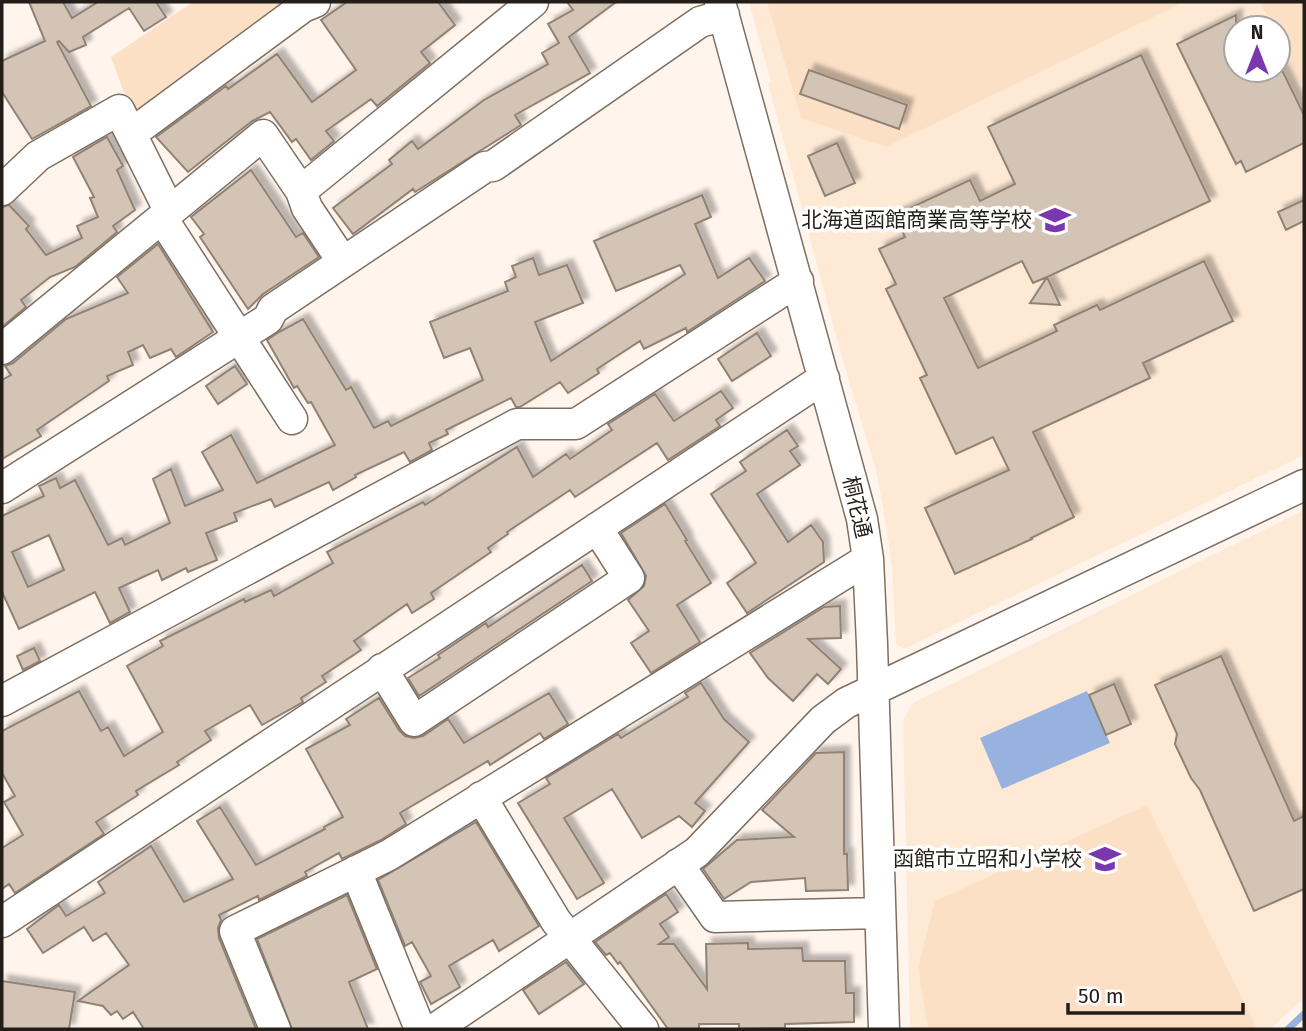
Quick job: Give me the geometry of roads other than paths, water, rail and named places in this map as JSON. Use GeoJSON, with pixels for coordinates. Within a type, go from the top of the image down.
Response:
{"type":"FeatureCollection","features":[{"type":"Feature","properties":{"kind":"street"},"geometry":{"type":"LineString","coordinates":[[131,134],[303,7],[315,2]]}},
{"type":"Feature","properties":{"kind":"street"},"geometry":{"type":"LineString","coordinates":[[301,191],[533,2]]}},
{"type":"Feature","properties":{"kind":"street"},"geometry":{"type":"LineString","coordinates":[[2,488],[268,319],[273,309],[485,167],[493,166],[722,8]]}},
{"type":"Feature","properties":{"kind":"street","name":"桐花通"},"geometry":{"type":"LineString","coordinates":[[722,8],[862,519],[867,559],[873,690],[884,1029]]}},
{"type":"Feature","properties":{"kind":"street"},"geometry":{"type":"LineString","coordinates":[[2,190],[38,156],[119,110],[166,215],[292,419]]}},
{"type":"Feature","properties":{"kind":"street"},"geometry":{"type":"LineString","coordinates":[[2,349],[263,135],[301,191],[307,208],[343,262]]}},
{"type":"Feature","properties":{"kind":"street"},"geometry":{"type":"LineString","coordinates":[[2,701],[517,424],[576,424],[798,281]]}},
{"type":"Feature","properties":{"kind":"street"},"geometry":{"type":"LineString","coordinates":[[2,922],[824,378]]}},
{"type":"Feature","properties":{"kind":"street"},"geometry":{"type":"LineString","coordinates":[[435,1029],[473,1018],[570,937],[697,852],[823,720],[846,703],[1304,485]]}},
{"type":"Feature","properties":{"kind":"street"},"geometry":{"type":"LineString","coordinates":[[382,669],[414,721],[629,578],[597,528]]}},
{"type":"Feature","properties":{"kind":"street"},"geometry":{"type":"LineString","coordinates":[[275,1029],[235,931],[389,855],[867,559]]}},
{"type":"Feature","properties":{"kind":"street"},"geometry":{"type":"LineString","coordinates":[[481,797],[556,921],[643,1029]]}},
{"type":"Feature","properties":{"kind":"street"},"geometry":{"type":"LineString","coordinates":[[678,864],[715,917],[880,914]]}},
{"type":"Feature","properties":{"kind":"street"},"geometry":{"type":"LineString","coordinates":[[356,871],[420,1029]]}},
{"type":"Feature","properties":{"kind":"water"},"geometry":{"type":"Polygon","coordinates":[[[1087,691],[1110,743],[1002,789],[980,738],[1087,691]]]}},
{"type":"Feature","properties":{"kind":"waterway"},"geometry":{"type":"LineString","coordinates":[[1288,1029],[1304,1014]]}},
{"type":"Feature","properties":{"kind":"place","name":"北海道函館商業高等学校"},"geometry":{"type":"Point","coordinates":[1055,220]}},
{"type":"Feature","properties":{"kind":"place","name":"函館市立昭和小学校"},"geometry":{"type":"Point","coordinates":[1105,859]}}]}
